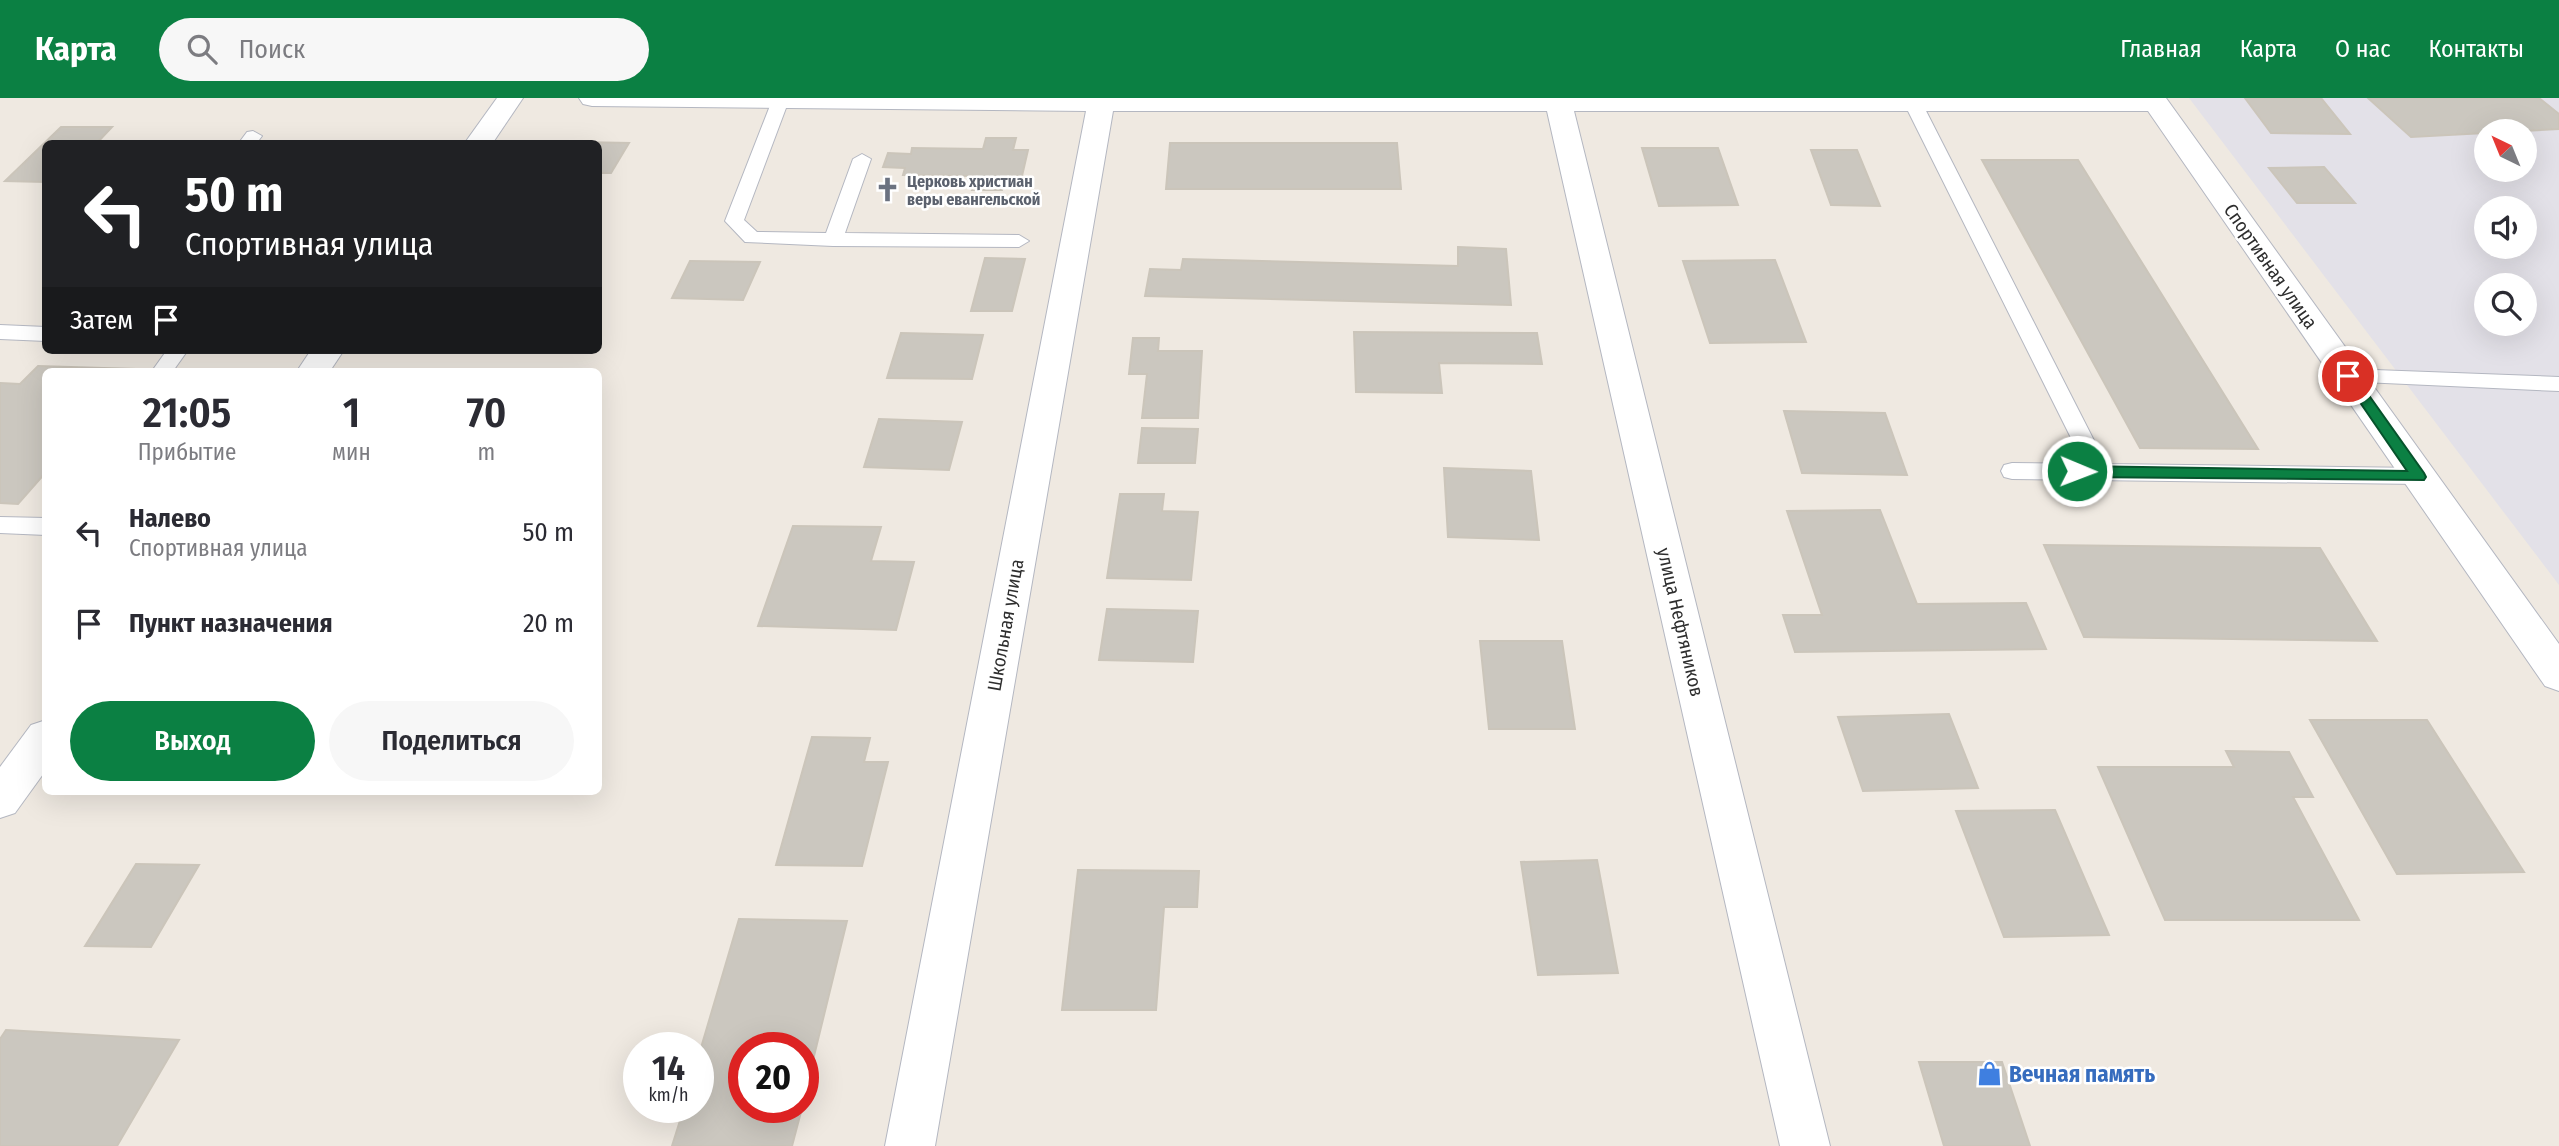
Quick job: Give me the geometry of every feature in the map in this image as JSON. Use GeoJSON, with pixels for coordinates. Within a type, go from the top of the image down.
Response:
{"type":"FeatureCollection","features":[{"type":"Feature","properties":{"kind":"street"},"geometry":{"type":"LineString","coordinates":[[481,140],[510,98]]}},
{"type":"Feature","properties":{"kind":"street"},"geometry":{"type":"LineString","coordinates":[[592,98],[1101,103],[2154,101]]}},
{"type":"Feature","properties":{"kind":"street","name":"улица Нефтяников"},"geometry":{"type":"LineString","coordinates":[[1558,101],[1805,1146]]}},
{"type":"Feature","properties":{"kind":"street","name":"Спортивная улица"},"geometry":{"type":"LineString","coordinates":[[2154,101],[2559,675]]}},
{"type":"Feature","properties":{"kind":"street","name":"Школьная улица"},"geometry":{"type":"LineString","coordinates":[[910,1146],[1101,103]]}},
{"type":"Feature","properties":{"kind":"street"},"geometry":{"type":"LineString","coordinates":[[0,800],[42,742]]}},
{"type":"Feature","properties":{"kind":"lane"},"geometry":{"type":"LineString","coordinates":[[780,100],[734,221],[752,238],[1018,241]]}},
{"type":"Feature","properties":{"kind":"lane"},"geometry":{"type":"LineString","coordinates":[[1913,103],[2099,472]]}},
{"type":"Feature","properties":{"kind":"lane"},"geometry":{"type":"LineString","coordinates":[[833,240],[862,159]]}},
{"type":"Feature","properties":{"kind":"lane"},"geometry":{"type":"LineString","coordinates":[[0,332],[42,334]]}},
{"type":"Feature","properties":{"kind":"lane"},"geometry":{"type":"LineString","coordinates":[[164,368],[175,354]]}},
{"type":"Feature","properties":{"kind":"lane"},"geometry":{"type":"LineString","coordinates":[[2348,376],[2559,384]]}},
{"type":"Feature","properties":{"kind":"lane"},"geometry":{"type":"LineString","coordinates":[[2012,471],[2419,477]]}},
{"type":"Feature","properties":{"kind":"lane"},"geometry":{"type":"LineString","coordinates":[[0,525],[42,522]]}},
{"type":"Feature","properties":{"kind":"shaded area"},"geometry":{"type":"Polygon","coordinates":[[[2189,98],[2559,98],[2559,585],[2189,98]]]}},
{"type":"Feature","properties":{"kind":"building"},"geometry":{"type":"Polygon","coordinates":[[[2245,98],[2321,98],[2350,134],[2271,133],[2245,98]]]}},
{"type":"Feature","properties":{"kind":"building"},"geometry":{"type":"Polygon","coordinates":[[[2368,98],[2539,98],[2559,114],[2559,129],[2538,130],[2538,119],[2474,119],[2474,134],[2411,137],[2368,98]]]}},
{"type":"Feature","properties":{"kind":"building"},"geometry":{"type":"Polygon","coordinates":[[[61,127],[112,127],[100,140],[48,140],[61,127]]]}},
{"type":"Feature","properties":{"kind":"building"},"geometry":{"type":"Polygon","coordinates":[[[986,138],[1016,138],[1013,150],[1028,150],[1022,176],[1005,176],[1002,190],[972,190],[976,176],[903,175],[905,168],[883,167],[888,153],[911,154],[912,148],[983,149],[986,138]]]}},
{"type":"Feature","properties":{"kind":"building"},"geometry":{"type":"Polygon","coordinates":[[[602,142],[629,143],[611,173],[602,173],[602,142]]]}},
{"type":"Feature","properties":{"kind":"building"},"geometry":{"type":"Polygon","coordinates":[[[1170,143],[1397,143],[1401,189],[1166,189],[1170,143]]]}},
{"type":"Feature","properties":{"kind":"building"},"geometry":{"type":"Polygon","coordinates":[[[42,145],[42,182],[5,181],[42,145]]]}},
{"type":"Feature","properties":{"kind":"building"},"geometry":{"type":"Polygon","coordinates":[[[1642,148],[1718,148],[1738,205],[1659,206],[1642,148]]]}},
{"type":"Feature","properties":{"kind":"building"},"geometry":{"type":"Polygon","coordinates":[[[1811,150],[1857,150],[1880,206],[1831,205],[1811,150]]]}},
{"type":"Feature","properties":{"kind":"building"},"geometry":{"type":"Polygon","coordinates":[[[1982,160],[2078,160],[2258,449],[2140,448],[1982,160]]]}},
{"type":"Feature","properties":{"kind":"building"},"geometry":{"type":"Polygon","coordinates":[[[2324,167],[2355,203],[2297,203],[2269,168],[2324,167]]]}},
{"type":"Feature","properties":{"kind":"building"},"geometry":{"type":"Polygon","coordinates":[[[1458,247],[1506,249],[1511,305],[1145,296],[1150,269],[1181,270],[1183,259],[1458,266],[1458,247]]]}},
{"type":"Feature","properties":{"kind":"building"},"geometry":{"type":"Polygon","coordinates":[[[985,258],[1025,259],[1012,311],[971,311],[985,258]]]}},
{"type":"Feature","properties":{"kind":"building"},"geometry":{"type":"Polygon","coordinates":[[[1775,260],[1806,342],[1710,343],[1683,261],[1775,260]]]}},
{"type":"Feature","properties":{"kind":"building"},"geometry":{"type":"Polygon","coordinates":[[[690,261],[760,262],[743,300],[672,298],[690,261]]]}},
{"type":"Feature","properties":{"kind":"building"},"geometry":{"type":"Polygon","coordinates":[[[1354,332],[1537,333],[1542,364],[1439,363],[1442,393],[1356,392],[1354,332]]]}},
{"type":"Feature","properties":{"kind":"building"},"geometry":{"type":"Polygon","coordinates":[[[901,333],[983,335],[972,379],[887,378],[901,333]]]}},
{"type":"Feature","properties":{"kind":"building"},"geometry":{"type":"Polygon","coordinates":[[[1133,338],[1159,338],[1158,351],[1202,351],[1198,418],[1142,418],[1147,374],[1129,374],[1133,338]]]}},
{"type":"Feature","properties":{"kind":"building"},"geometry":{"type":"Polygon","coordinates":[[[38,366],[102,368],[42,368],[42,477],[18,504],[0,503],[0,383],[20,384],[38,366]]]}},
{"type":"Feature","properties":{"kind":"building"},"geometry":{"type":"Polygon","coordinates":[[[1784,411],[1885,413],[1907,475],[1802,473],[1784,411]]]}},
{"type":"Feature","properties":{"kind":"building"},"geometry":{"type":"Polygon","coordinates":[[[879,419],[962,422],[949,470],[864,467],[879,419]]]}},
{"type":"Feature","properties":{"kind":"building"},"geometry":{"type":"Polygon","coordinates":[[[1142,428],[1198,429],[1195,463],[1138,463],[1142,428]]]}},
{"type":"Feature","properties":{"kind":"building"},"geometry":{"type":"Polygon","coordinates":[[[1444,468],[1531,471],[1539,540],[1448,537],[1444,468]]]}},
{"type":"Feature","properties":{"kind":"building"},"geometry":{"type":"Polygon","coordinates":[[[1120,494],[1164,494],[1162,511],[1198,512],[1191,580],[1107,578],[1120,494]]]}},
{"type":"Feature","properties":{"kind":"building"},"geometry":{"type":"Polygon","coordinates":[[[1880,510],[1917,604],[2026,603],[2046,649],[1795,652],[1783,615],[1822,615],[1787,511],[1880,510]]]}},
{"type":"Feature","properties":{"kind":"building"},"geometry":{"type":"Polygon","coordinates":[[[793,526],[881,527],[871,561],[914,562],[896,630],[758,626],[793,526]]]}},
{"type":"Feature","properties":{"kind":"building"},"geometry":{"type":"Polygon","coordinates":[[[2044,545],[2320,548],[2377,641],[2084,637],[2044,545]]]}},
{"type":"Feature","properties":{"kind":"building"},"geometry":{"type":"Polygon","coordinates":[[[1107,609],[1198,611],[1193,662],[1099,660],[1107,609]]]}},
{"type":"Feature","properties":{"kind":"building"},"geometry":{"type":"Polygon","coordinates":[[[1480,641],[1562,641],[1575,729],[1489,729],[1480,641]]]}},
{"type":"Feature","properties":{"kind":"building"},"geometry":{"type":"Polygon","coordinates":[[[1949,714],[1978,788],[1863,791],[1838,717],[1949,714]]]}},
{"type":"Feature","properties":{"kind":"building"},"geometry":{"type":"Polygon","coordinates":[[[2310,720],[2427,720],[2524,872],[2397,874],[2310,720]]]}},
{"type":"Feature","properties":{"kind":"building"},"geometry":{"type":"Polygon","coordinates":[[[812,737],[870,738],[864,762],[888,762],[862,866],[776,865],[812,737]]]}},
{"type":"Feature","properties":{"kind":"building"},"geometry":{"type":"Polygon","coordinates":[[[2226,751],[2289,752],[2313,797],[2293,797],[2359,920],[2165,920],[2098,767],[2234,767],[2226,751]]]}},
{"type":"Feature","properties":{"kind":"building"},"geometry":{"type":"Polygon","coordinates":[[[2055,810],[2109,935],[2004,937],[1956,811],[2055,810]]]}},
{"type":"Feature","properties":{"kind":"building"},"geometry":{"type":"Polygon","coordinates":[[[1597,860],[1618,973],[1538,975],[1521,862],[1597,860]]]}},
{"type":"Feature","properties":{"kind":"building"},"geometry":{"type":"Polygon","coordinates":[[[136,864],[199,865],[151,947],[85,946],[136,864]]]}},
{"type":"Feature","properties":{"kind":"building"},"geometry":{"type":"Polygon","coordinates":[[[1078,870],[1199,871],[1197,907],[1164,907],[1156,1010],[1062,1010],[1078,870]]]}},
{"type":"Feature","properties":{"kind":"building"},"geometry":{"type":"Polygon","coordinates":[[[739,919],[847,921],[819,1036],[819,1032],[728,1032],[728,1123],[798,1123],[792,1146],[672,1146],[679,1123],[714,1123],[714,1032],[706,1032],[739,919]]]}},
{"type":"Feature","properties":{"kind":"building"},"geometry":{"type":"Polygon","coordinates":[[[6,1030],[179,1040],[117,1146],[0,1146],[0,1039],[6,1030]]]}},
{"type":"Feature","properties":{"kind":"building"},"geometry":{"type":"Polygon","coordinates":[[[1919,1062],[2002,1062],[2030,1146],[1944,1146],[1919,1062]]]}},
{"type":"Feature","properties":{"kind":"place","name":"Церковь христиан веры евангельской"},"geometry":{"type":"Point","coordinates":[887,190]}},
{"type":"Feature","properties":{"kind":"place","name":"Вечная память"},"geometry":{"type":"Point","coordinates":[1989,1074]}},
{"type":"Feature","properties":{"kind":"route"},"geometry":{"type":"LineString","coordinates":[[2077,471],[2419,477],[2348,376]]}}]}
